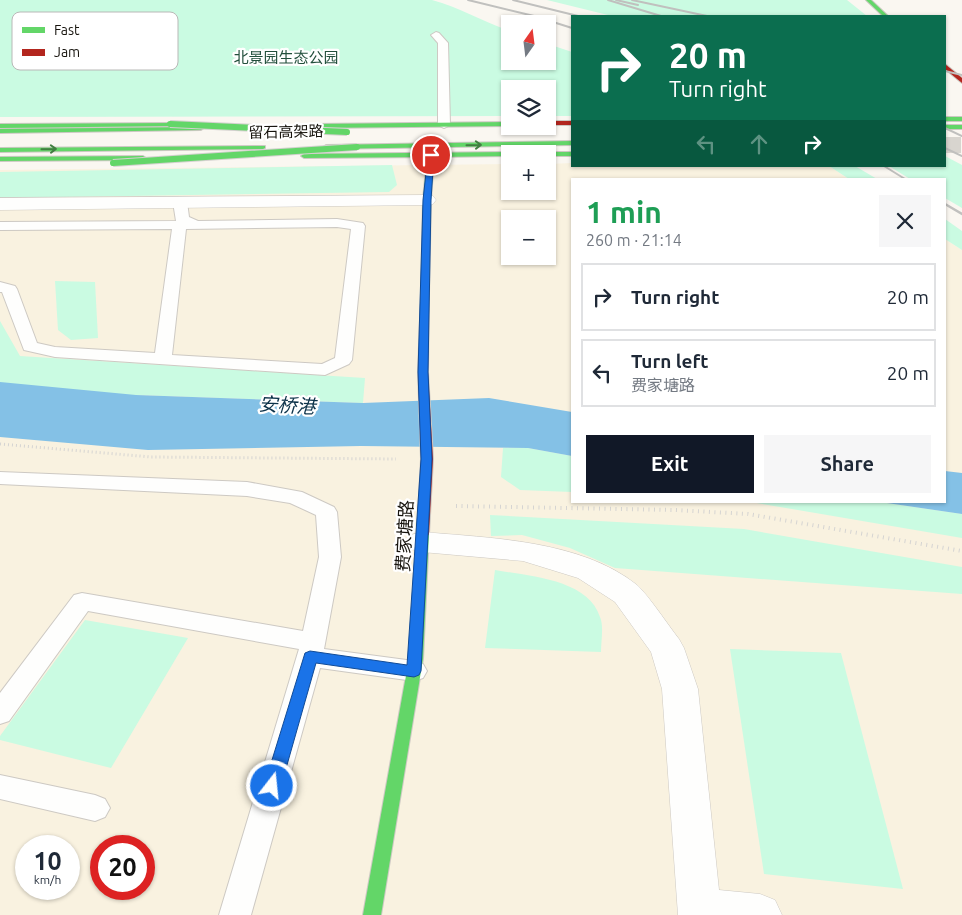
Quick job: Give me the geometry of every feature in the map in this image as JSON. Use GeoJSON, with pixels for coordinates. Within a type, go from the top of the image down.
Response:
{"type":"FeatureCollection","features":[{"type":"Feature","properties":{"kind":"main road"},"geometry":{"type":"LineString","coordinates":[[868,0],[885,15]]}},
{"type":"Feature","properties":{"kind":"main road"},"geometry":{"type":"LineString","coordinates":[[946,67],[962,81]]}},
{"type":"Feature","properties":{"kind":"main road"},"geometry":{"type":"LineString","coordinates":[[946,123],[962,119]]}},
{"type":"Feature","properties":{"kind":"main road"},"geometry":{"type":"LineString","coordinates":[[556,125],[571,123]]}},
{"type":"Feature","properties":{"kind":"main road"},"geometry":{"type":"LineString","coordinates":[[946,123],[962,127]]}},
{"type":"Feature","properties":{"kind":"main road"},"geometry":{"type":"LineString","coordinates":[[0,126],[170,124],[353,133]]}},
{"type":"Feature","properties":{"kind":"main road"},"geometry":{"type":"LineString","coordinates":[[0,131],[501,124]]}},
{"type":"Feature","properties":{"kind":"main road"},"geometry":{"type":"LineString","coordinates":[[556,129],[571,131]]}},
{"type":"Feature","properties":{"kind":"main road","name":"留石高架路"},"geometry":{"type":"LineString","coordinates":[[0,136],[501,131]]}},
{"type":"Feature","properties":{"kind":"main road","name":"留石高架路"},"geometry":{"type":"LineString","coordinates":[[0,150],[571,144]]}},
{"type":"Feature","properties":{"kind":"main road"},"geometry":{"type":"LineString","coordinates":[[0,165],[113,163],[357,147]]}},
{"type":"Feature","properties":{"kind":"main road"},"geometry":{"type":"LineString","coordinates":[[0,159],[501,154]]}},
{"type":"Feature","properties":{"kind":"main road"},"geometry":{"type":"LineString","coordinates":[[556,154],[571,154]]}},
{"type":"Feature","properties":{"kind":"main road","name":"费家塘路"},"geometry":{"type":"LineString","coordinates":[[372,915],[414,671],[427,459],[423,372],[427,200],[431,155]]}},
{"type":"Feature","properties":{"kind":"street"},"geometry":{"type":"LineString","coordinates":[[0,204],[427,200]]}},
{"type":"Feature","properties":{"kind":"street"},"geometry":{"type":"LineString","coordinates":[[422,542],[524,551],[589,570],[626,594],[667,648],[680,689],[700,912],[760,915]]}},
{"type":"Feature","properties":{"kind":"lane"},"geometry":{"type":"LineString","coordinates":[[436,34],[443,43],[444,125]]}},
{"type":"Feature","properties":{"kind":"lane"},"geometry":{"type":"LineString","coordinates":[[180,202],[182,219],[188,225]]}},
{"type":"Feature","properties":{"kind":"lane"},"geometry":{"type":"LineString","coordinates":[[0,226],[338,223],[358,226],[343,360],[325,370],[55,352],[30,346],[9,289],[0,287]]}},
{"type":"Feature","properties":{"kind":"lane"},"geometry":{"type":"LineString","coordinates":[[163,359],[188,225]]}},
{"type":"Feature","properties":{"kind":"lane"},"geometry":{"type":"LineString","coordinates":[[0,478],[247,489],[295,497],[326,512],[330,557],[312,649],[234,915]]}},
{"type":"Feature","properties":{"kind":"lane"},"geometry":{"type":"LineString","coordinates":[[0,713],[82,601],[414,671]]}},
{"type":"Feature","properties":{"kind":"lane"},"geometry":{"type":"LineString","coordinates":[[0,787],[95,808]]}},
{"type":"Feature","properties":{"kind":"path"},"geometry":{"type":"LineString","coordinates":[[0,444],[151,457],[427,459]]}},
{"type":"Feature","properties":{"kind":"path"},"geometry":{"type":"LineString","coordinates":[[424,506],[648,510],[748,514],[962,551]]}},
{"type":"Feature","properties":{"kind":"shaded area"},"geometry":{"type":"Polygon","coordinates":[[[571,163],[571,167],[831,167],[847,178],[571,178],[571,503],[946,503],[946,240],[962,250],[962,915],[0,915],[0,170],[501,164],[501,200],[556,200],[556,164],[571,163]]]}},
{"type":"Feature","properties":{"kind":"green space","name":"北景园生态公园"},"geometry":{"type":"Polygon","coordinates":[[[0,0],[432,0],[501,27],[501,70],[556,70],[556,47],[571,52],[571,116],[556,116],[556,80],[501,80],[501,116],[0,117],[0,0]]]}},
{"type":"Feature","properties":{"kind":"green space"},"geometry":{"type":"Polygon","coordinates":[[[547,0],[847,0],[866,15],[608,15],[547,0]]]}},
{"type":"Feature","properties":{"kind":"green space"},"geometry":{"type":"Polygon","coordinates":[[[946,157],[962,165],[962,208],[946,199],[946,178],[908,178],[891,167],[946,167],[946,157]]]}},
{"type":"Feature","properties":{"kind":"green space"},"geometry":{"type":"Polygon","coordinates":[[[392,165],[397,185],[389,192],[0,198],[0,172],[392,165]]]}},
{"type":"Feature","properties":{"kind":"green space"},"geometry":{"type":"Polygon","coordinates":[[[831,167],[857,167],[875,178],[847,178],[831,167]]]}},
{"type":"Feature","properties":{"kind":"green space"},"geometry":{"type":"Polygon","coordinates":[[[946,220],[962,231],[962,250],[946,240],[946,220]]]}},
{"type":"Feature","properties":{"kind":"green space"},"geometry":{"type":"Polygon","coordinates":[[[55,281],[95,282],[98,338],[71,340],[58,330],[55,281]]]}},
{"type":"Feature","properties":{"kind":"green space"},"geometry":{"type":"Polygon","coordinates":[[[0,321],[20,356],[365,378],[363,403],[136,395],[0,395],[0,321]]]}},
{"type":"Feature","properties":{"kind":"green space"},"geometry":{"type":"Polygon","coordinates":[[[503,448],[528,448],[571,456],[571,492],[520,490],[501,477],[503,448]]]}},
{"type":"Feature","properties":{"kind":"green space"},"geometry":{"type":"Polygon","coordinates":[[[757,503],[887,503],[962,514],[962,538],[757,503]]]}},
{"type":"Feature","properties":{"kind":"green space"},"geometry":{"type":"Polygon","coordinates":[[[490,515],[744,529],[962,567],[962,594],[615,568],[570,548],[522,535],[491,536],[490,515]]]}},
{"type":"Feature","properties":{"kind":"green space"},"geometry":{"type":"Polygon","coordinates":[[[495,570],[540,577],[570,587],[583,594],[593,604],[600,617],[602,629],[601,652],[485,648],[495,570]]]}},
{"type":"Feature","properties":{"kind":"green space"},"geometry":{"type":"Polygon","coordinates":[[[85,620],[188,638],[111,768],[0,740],[0,736],[85,620]]]}},
{"type":"Feature","properties":{"kind":"green space"},"geometry":{"type":"Polygon","coordinates":[[[730,649],[841,653],[903,889],[764,874],[730,649]]]}},
{"type":"Feature","properties":{"kind":"water","name":"安桥港"},"geometry":{"type":"Polygon","coordinates":[[[0,382],[136,395],[363,403],[489,398],[571,412],[571,456],[528,448],[361,446],[148,450],[0,437],[0,382]]]}},
{"type":"Feature","properties":{"kind":"water"},"geometry":{"type":"Polygon","coordinates":[[[946,471],[962,473],[962,514],[887,503],[946,503],[946,471]]]}},
{"type":"Feature","properties":{"kind":"tunnel"},"geometry":{"type":"LineString","coordinates":[[946,145],[962,145]]}},
{"type":"Feature","properties":{"kind":"railway"},"geometry":{"type":"LineString","coordinates":[[468,0],[534,16],[571,28]]}},
{"type":"Feature","properties":{"kind":"railway"},"geometry":{"type":"LineString","coordinates":[[513,0],[574,15]]}},
{"type":"Feature","properties":{"kind":"railway"},"geometry":{"type":"LineString","coordinates":[[608,0],[658,15]]}},
{"type":"Feature","properties":{"kind":"railway"},"geometry":{"type":"LineString","coordinates":[[616,0],[638,5]]}},
{"type":"Feature","properties":{"kind":"railway"},"geometry":{"type":"LineString","coordinates":[[632,0],[702,15]]}},
{"type":"Feature","properties":{"kind":"railway"},"geometry":{"type":"LineString","coordinates":[[946,71],[962,75]]}},
{"type":"Feature","properties":{"kind":"railway"},"geometry":{"type":"LineString","coordinates":[[946,128],[962,136]]}},
{"type":"Feature","properties":{"kind":"railway"},"geometry":{"type":"LineString","coordinates":[[946,148],[962,156]]}},
{"type":"Feature","properties":{"kind":"railway"},"geometry":{"type":"LineString","coordinates":[[886,167],[903,178]]}},
{"type":"Feature","properties":{"kind":"railway"},"geometry":{"type":"LineString","coordinates":[[946,205],[962,214]]}},
{"type":"Feature","properties":{"kind":"traffic: fast"},"geometry":{"type":"LineString","coordinates":[[868,0],[885,15]]}},
{"type":"Feature","properties":{"kind":"traffic: fast"},"geometry":{"type":"LineString","coordinates":[[946,119],[962,119]]}},
{"type":"Feature","properties":{"kind":"traffic: fast"},"geometry":{"type":"LineString","coordinates":[[0,126],[170,124]]}},
{"type":"Feature","properties":{"kind":"traffic: fast"},"geometry":{"type":"LineString","coordinates":[[170,124],[347,132]]}},
{"type":"Feature","properties":{"kind":"traffic: fast"},"geometry":{"type":"LineString","coordinates":[[314,126],[501,124]]}},
{"type":"Feature","properties":{"kind":"traffic: fast"},"geometry":{"type":"LineString","coordinates":[[946,127],[962,127]]}},
{"type":"Feature","properties":{"kind":"traffic: fast"},"geometry":{"type":"LineString","coordinates":[[0,131],[201,128]]}},
{"type":"Feature","properties":{"kind":"traffic: fast"},"geometry":{"type":"LineString","coordinates":[[326,147],[571,143]]}},
{"type":"Feature","properties":{"kind":"traffic: fast"},"geometry":{"type":"LineString","coordinates":[[0,150],[263,147]]}},
{"type":"Feature","properties":{"kind":"traffic: fast"},"geometry":{"type":"LineString","coordinates":[[113,163],[357,147]]}},
{"type":"Feature","properties":{"kind":"traffic: fast"},"geometry":{"type":"LineString","coordinates":[[304,156],[501,154]]}},
{"type":"Feature","properties":{"kind":"traffic: fast"},"geometry":{"type":"LineString","coordinates":[[556,154],[571,154]]}},
{"type":"Feature","properties":{"kind":"traffic: fast"},"geometry":{"type":"LineString","coordinates":[[425,293],[427,200],[431,155]]}},
{"type":"Feature","properties":{"kind":"traffic: fast"},"geometry":{"type":"LineString","coordinates":[[0,159],[143,158]]}},
{"type":"Feature","properties":{"kind":"traffic: fast"},"geometry":{"type":"LineString","coordinates":[[372,915],[416,659],[423,534]]}},
{"type":"Feature","properties":{"kind":"traffic: jam"},"geometry":{"type":"LineString","coordinates":[[946,67],[962,81]]}},
{"type":"Feature","properties":{"kind":"traffic: jam"},"geometry":{"type":"LineString","coordinates":[[556,123],[571,123]]}},
{"type":"Feature","properties":{"kind":"traffic: jam"},"geometry":{"type":"LineString","coordinates":[[423,534],[427,459],[423,372],[425,293]]}},
{"type":"Feature","properties":{"kind":"route"},"geometry":{"type":"LineString","coordinates":[[272,786],[310,657],[414,671],[427,459],[423,372],[427,200],[431,155]]}}]}
